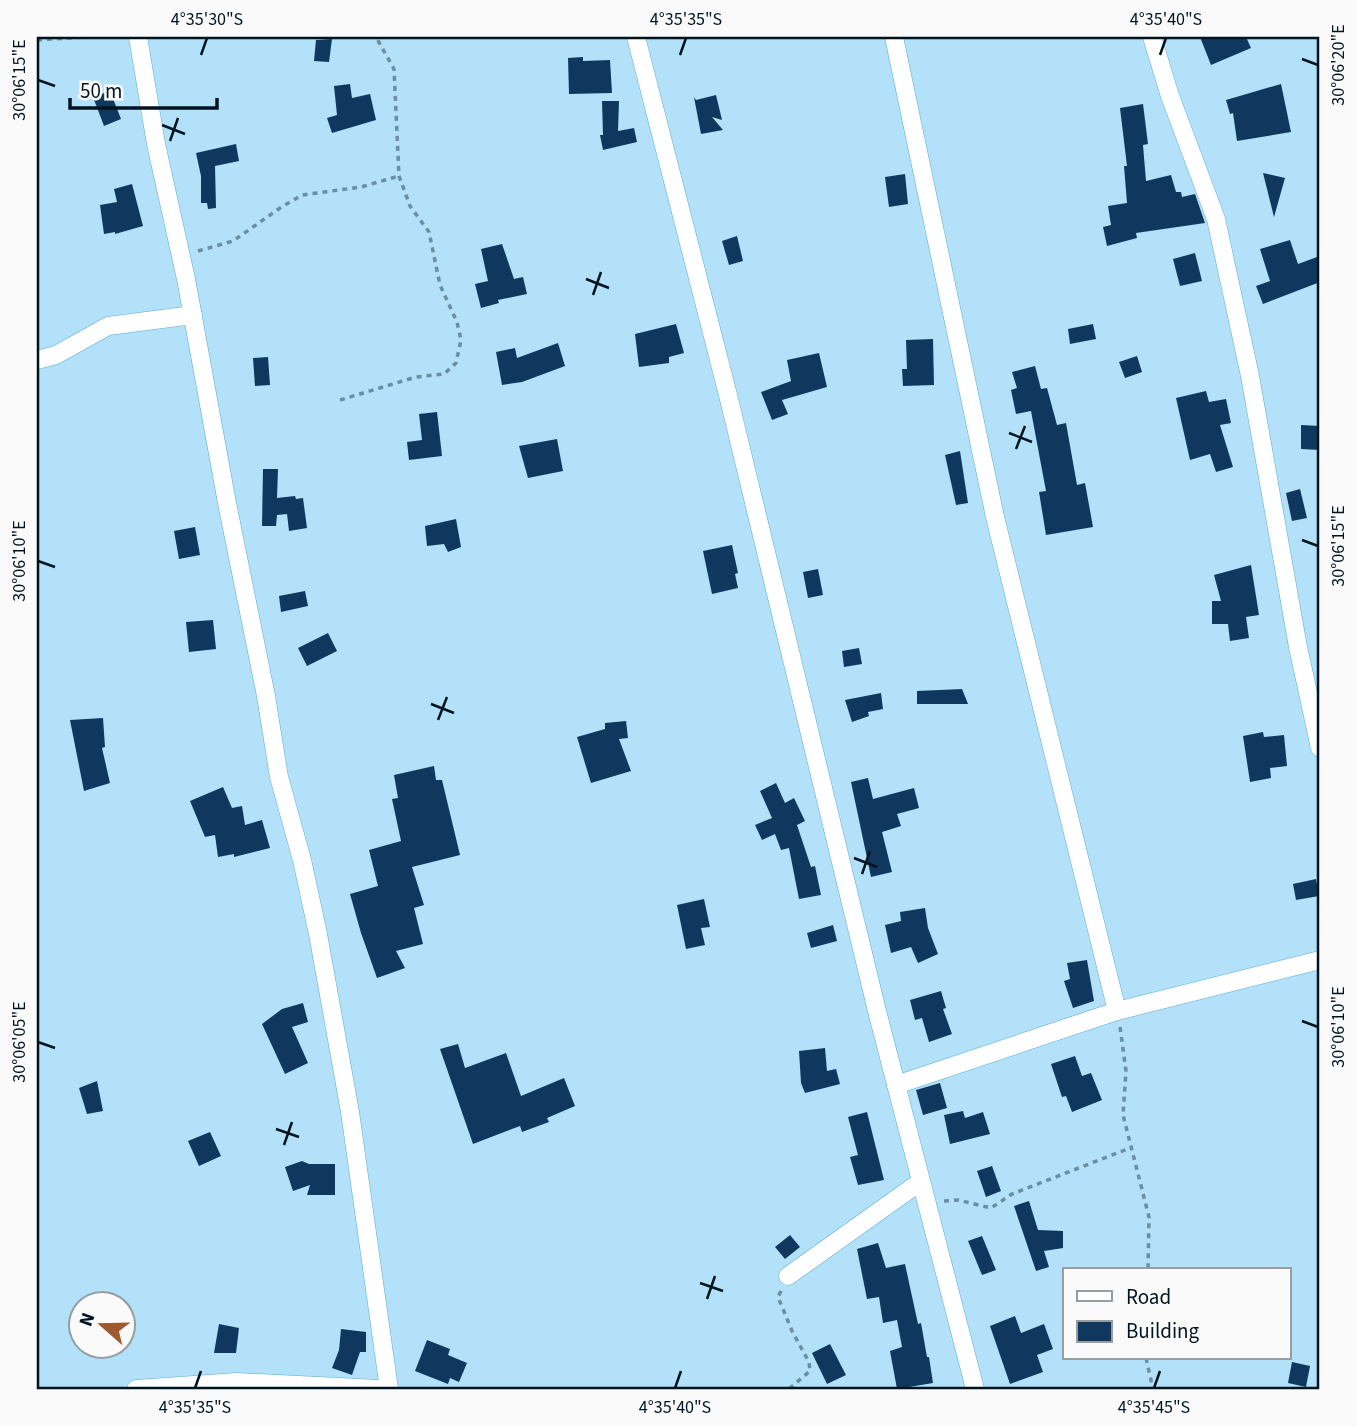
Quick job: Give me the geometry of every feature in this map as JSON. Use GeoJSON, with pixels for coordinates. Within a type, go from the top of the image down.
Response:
{"type":"FeatureCollection","features":[{"type":"Feature","properties":{"kind":"street"},"geometry":{"type":"LineString","coordinates":[[138,37],[156,144],[181,255],[266,696],[279,778],[302,860],[321,948],[350,1112],[389,1389]]}},
{"type":"Feature","properties":{"kind":"street"},"geometry":{"type":"LineString","coordinates":[[636,37],[728,396],[926,1207],[975,1389]]}},
{"type":"Feature","properties":{"kind":"street"},"geometry":{"type":"LineString","coordinates":[[894,37],[995,517],[1117,1011]]}},
{"type":"Feature","properties":{"kind":"street"},"geometry":{"type":"LineString","coordinates":[[1152,37],[1170,96],[1216,219],[1250,376],[1298,647],[1320,748]]}},
{"type":"Feature","properties":{"kind":"street"},"geometry":{"type":"LineString","coordinates":[[37,359],[55,355],[108,326],[193,316]]}},
{"type":"Feature","properties":{"kind":"street"},"geometry":{"type":"LineString","coordinates":[[896,1085],[1117,1011],[1320,960]]}},
{"type":"Feature","properties":{"kind":"street"},"geometry":{"type":"LineString","coordinates":[[788,1276],[920,1182]]}},
{"type":"Feature","properties":{"kind":"street"},"geometry":{"type":"LineString","coordinates":[[136,1389],[237,1382],[379,1389]]}},
{"type":"Feature","properties":{"kind":"path"},"geometry":{"type":"LineString","coordinates":[[37,40],[85,37]]}},
{"type":"Feature","properties":{"kind":"path"},"geometry":{"type":"LineString","coordinates":[[341,400],[416,377],[444,374],[456,363],[461,340],[457,322],[440,285],[429,232],[410,206],[399,176],[394,69],[376,37]]}},
{"type":"Feature","properties":{"kind":"path"},"geometry":{"type":"LineString","coordinates":[[181,255],[233,241],[302,195],[361,187],[399,176]]}},
{"type":"Feature","properties":{"kind":"path"},"geometry":{"type":"LineString","coordinates":[[1117,1011],[1126,1071],[1123,1115],[1149,1217],[1148,1268]]}},
{"type":"Feature","properties":{"kind":"path"},"geometry":{"type":"LineString","coordinates":[[926,1207],[958,1200],[991,1208],[1012,1194],[1130,1148]]}},
{"type":"Feature","properties":{"kind":"path"},"geometry":{"type":"LineString","coordinates":[[788,1276],[778,1297],[809,1362],[810,1371],[789,1389]]}},
{"type":"Feature","properties":{"kind":"path"},"geometry":{"type":"LineString","coordinates":[[1146,1360],[1153,1389]]}},
{"type":"Feature","properties":{"kind":"building"},"geometry":{"type":"Polygon","coordinates":[[[1200,37],[1246,37],[1251,48],[1211,65],[1200,37]]]}},
{"type":"Feature","properties":{"kind":"building"},"geometry":{"type":"Polygon","coordinates":[[[332,39],[329,62],[314,61],[316,40],[332,39]]]}},
{"type":"Feature","properties":{"kind":"building"},"geometry":{"type":"Polygon","coordinates":[[[583,57],[583,61],[610,60],[612,93],[569,94],[568,58],[583,57]]]}},
{"type":"Feature","properties":{"kind":"building"},"geometry":{"type":"Polygon","coordinates":[[[350,84],[352,98],[370,94],[376,120],[332,133],[327,118],[337,115],[334,86],[350,84]]]}},
{"type":"Feature","properties":{"kind":"building"},"geometry":{"type":"Polygon","coordinates":[[[1281,84],[1291,132],[1237,141],[1233,113],[1230,114],[1226,100],[1281,84]]]}},
{"type":"Feature","properties":{"kind":"building"},"geometry":{"type":"Polygon","coordinates":[[[110,91],[121,119],[104,126],[93,97],[110,91]]]}},
{"type":"Feature","properties":{"kind":"building"},"geometry":{"type":"Polygon","coordinates":[[[716,95],[722,120],[712,117],[723,130],[701,134],[694,97],[696,100],[716,95]]]}},
{"type":"Feature","properties":{"kind":"building"},"geometry":{"type":"Polygon","coordinates":[[[602,101],[619,101],[618,131],[634,128],[637,142],[603,150],[600,135],[603,135],[602,101]]]}},
{"type":"Feature","properties":{"kind":"building"},"geometry":{"type":"Polygon","coordinates":[[[1143,104],[1148,144],[1143,145],[1146,181],[1171,175],[1176,192],[1181,192],[1182,197],[1195,194],[1205,223],[1136,233],[1137,238],[1107,246],[1103,227],[1111,225],[1108,206],[1127,203],[1124,166],[1127,166],[1120,108],[1143,104]]]}},
{"type":"Feature","properties":{"kind":"building"},"geometry":{"type":"Polygon","coordinates":[[[236,144],[239,161],[215,166],[216,208],[208,209],[207,203],[201,203],[201,176],[196,153],[236,144]]]}},
{"type":"Feature","properties":{"kind":"building"},"geometry":{"type":"Polygon","coordinates":[[[1263,173],[1285,178],[1274,217],[1263,173]]]}},
{"type":"Feature","properties":{"kind":"building"},"geometry":{"type":"Polygon","coordinates":[[[905,174],[908,204],[889,207],[885,177],[905,174]]]}},
{"type":"Feature","properties":{"kind":"building"},"geometry":{"type":"Polygon","coordinates":[[[132,184],[143,226],[115,234],[104,234],[100,205],[117,202],[114,189],[132,184]]]}},
{"type":"Feature","properties":{"kind":"building"},"geometry":{"type":"Polygon","coordinates":[[[737,236],[743,261],[729,265],[722,241],[737,236]]]}},
{"type":"Feature","properties":{"kind":"building"},"geometry":{"type":"Polygon","coordinates":[[[1290,240],[1298,264],[1317,257],[1320,282],[1263,304],[1256,286],[1270,281],[1260,249],[1290,240]]]}},
{"type":"Feature","properties":{"kind":"building"},"geometry":{"type":"Polygon","coordinates":[[[502,244],[514,279],[523,277],[527,294],[498,300],[499,303],[481,308],[475,284],[488,281],[481,249],[502,244]]]}},
{"type":"Feature","properties":{"kind":"building"},"geometry":{"type":"Polygon","coordinates":[[[1195,253],[1202,281],[1180,286],[1173,259],[1195,253]]]}},
{"type":"Feature","properties":{"kind":"building"},"geometry":{"type":"Polygon","coordinates":[[[676,324],[684,353],[669,357],[669,363],[639,367],[635,334],[676,324]]]}},
{"type":"Feature","properties":{"kind":"building"},"geometry":{"type":"Polygon","coordinates":[[[1093,324],[1096,339],[1070,344],[1068,329],[1093,324]]]}},
{"type":"Feature","properties":{"kind":"building"},"geometry":{"type":"Polygon","coordinates":[[[933,339],[934,385],[903,386],[902,369],[907,369],[906,340],[933,339]]]}},
{"type":"Feature","properties":{"kind":"building"},"geometry":{"type":"Polygon","coordinates":[[[558,343],[565,366],[522,382],[502,385],[496,352],[515,348],[517,358],[558,343]]]}},
{"type":"Feature","properties":{"kind":"building"},"geometry":{"type":"Polygon","coordinates":[[[819,353],[827,387],[782,400],[788,414],[772,420],[761,392],[791,381],[787,360],[819,353]]]}},
{"type":"Feature","properties":{"kind":"building"},"geometry":{"type":"Polygon","coordinates":[[[1137,356],[1142,372],[1125,378],[1119,362],[1137,356]]]}},
{"type":"Feature","properties":{"kind":"building"},"geometry":{"type":"Polygon","coordinates":[[[268,357],[270,385],[255,386],[253,358],[268,357]]]}},
{"type":"Feature","properties":{"kind":"building"},"geometry":{"type":"Polygon","coordinates":[[[1035,366],[1041,389],[1047,388],[1057,425],[1066,423],[1077,485],[1085,483],[1093,527],[1046,535],[1039,492],[1046,491],[1031,411],[1016,414],[1011,390],[1017,388],[1012,372],[1035,366]]]}},
{"type":"Feature","properties":{"kind":"building"},"geometry":{"type":"Polygon","coordinates":[[[1206,391],[1209,402],[1226,399],[1231,423],[1220,425],[1233,467],[1216,472],[1210,454],[1190,460],[1176,398],[1206,391]]]}},
{"type":"Feature","properties":{"kind":"building"},"geometry":{"type":"Polygon","coordinates":[[[437,412],[442,456],[409,460],[407,442],[422,440],[419,414],[437,412]]]}},
{"type":"Feature","properties":{"kind":"building"},"geometry":{"type":"Polygon","coordinates":[[[1301,425],[1320,426],[1320,450],[1301,449],[1301,425]]]}},
{"type":"Feature","properties":{"kind":"building"},"geometry":{"type":"Polygon","coordinates":[[[557,439],[563,471],[528,478],[519,446],[557,439]]]}},
{"type":"Feature","properties":{"kind":"building"},"geometry":{"type":"Polygon","coordinates":[[[960,451],[968,503],[956,505],[945,455],[960,451]]]}},
{"type":"Feature","properties":{"kind":"building"},"geometry":{"type":"Polygon","coordinates":[[[263,469],[278,469],[277,498],[303,498],[307,528],[289,531],[287,514],[277,515],[276,526],[262,526],[263,469]]]}},
{"type":"Feature","properties":{"kind":"building"},"geometry":{"type":"Polygon","coordinates":[[[1300,489],[1307,518],[1292,521],[1286,493],[1300,489]]]}},
{"type":"Feature","properties":{"kind":"building"},"geometry":{"type":"Polygon","coordinates":[[[456,519],[461,547],[448,552],[444,544],[427,546],[425,526],[456,519]]]}},
{"type":"Feature","properties":{"kind":"building"},"geometry":{"type":"Polygon","coordinates":[[[195,527],[200,555],[179,559],[174,531],[195,527]]]}},
{"type":"Feature","properties":{"kind":"building"},"geometry":{"type":"Polygon","coordinates":[[[732,545],[738,588],[712,594],[703,551],[732,545]]]}},
{"type":"Feature","properties":{"kind":"building"},"geometry":{"type":"Polygon","coordinates":[[[1251,565],[1259,615],[1246,617],[1249,638],[1230,641],[1228,624],[1212,624],[1212,601],[1221,601],[1214,575],[1251,565]]]}},
{"type":"Feature","properties":{"kind":"building"},"geometry":{"type":"Polygon","coordinates":[[[818,569],[823,595],[808,598],[803,572],[818,569]]]}},
{"type":"Feature","properties":{"kind":"building"},"geometry":{"type":"Polygon","coordinates":[[[305,591],[308,606],[281,612],[279,596],[305,591]]]}},
{"type":"Feature","properties":{"kind":"building"},"geometry":{"type":"Polygon","coordinates":[[[213,620],[216,649],[189,652],[186,622],[213,620]]]}},
{"type":"Feature","properties":{"kind":"building"},"geometry":{"type":"Polygon","coordinates":[[[328,633],[337,651],[307,666],[298,648],[328,633]]]}},
{"type":"Feature","properties":{"kind":"building"},"geometry":{"type":"Polygon","coordinates":[[[859,648],[862,664],[844,667],[842,651],[859,648]]]}},
{"type":"Feature","properties":{"kind":"building"},"geometry":{"type":"Polygon","coordinates":[[[962,689],[968,704],[917,704],[917,691],[962,689]]]}},
{"type":"Feature","properties":{"kind":"building"},"geometry":{"type":"Polygon","coordinates":[[[881,693],[883,709],[868,712],[869,716],[852,722],[845,700],[881,693]]]}},
{"type":"Feature","properties":{"kind":"building"},"geometry":{"type":"Polygon","coordinates":[[[103,718],[105,747],[102,748],[110,783],[84,791],[70,720],[103,718]]]}},
{"type":"Feature","properties":{"kind":"building"},"geometry":{"type":"Polygon","coordinates":[[[626,721],[628,738],[619,739],[631,771],[591,783],[577,737],[605,729],[605,723],[626,721]]]}},
{"type":"Feature","properties":{"kind":"building"},"geometry":{"type":"Polygon","coordinates":[[[1263,732],[1264,737],[1284,735],[1287,766],[1270,768],[1271,778],[1250,782],[1243,736],[1263,732]]]}},
{"type":"Feature","properties":{"kind":"building"},"geometry":{"type":"Polygon","coordinates":[[[434,766],[436,780],[442,780],[460,855],[412,867],[424,905],[414,908],[423,944],[396,951],[405,968],[377,978],[350,894],[378,886],[369,850],[401,841],[392,799],[398,798],[394,775],[434,766]]]}},
{"type":"Feature","properties":{"kind":"building"},"geometry":{"type":"Polygon","coordinates":[[[868,778],[873,799],[914,788],[919,808],[897,814],[901,826],[882,832],[892,872],[871,877],[851,782],[868,778]]]}},
{"type":"Feature","properties":{"kind":"building"},"geometry":{"type":"Polygon","coordinates":[[[776,783],[785,803],[794,798],[805,821],[797,825],[811,867],[815,866],[821,895],[799,899],[789,848],[781,850],[775,834],[762,840],[755,825],[772,818],[760,791],[776,783]]]}},
{"type":"Feature","properties":{"kind":"building"},"geometry":{"type":"Polygon","coordinates":[[[223,787],[232,808],[242,806],[245,825],[262,820],[270,848],[234,857],[234,854],[218,857],[215,835],[205,837],[190,801],[223,787]]]}},
{"type":"Feature","properties":{"kind":"building"},"geometry":{"type":"Polygon","coordinates":[[[1316,879],[1319,896],[1296,900],[1293,884],[1316,879]]]}},
{"type":"Feature","properties":{"kind":"building"},"geometry":{"type":"Polygon","coordinates":[[[704,899],[710,927],[701,928],[705,945],[686,949],[677,905],[704,899]]]}},
{"type":"Feature","properties":{"kind":"building"},"geometry":{"type":"Polygon","coordinates":[[[925,908],[928,928],[938,954],[918,963],[911,947],[891,953],[885,925],[901,921],[900,912],[925,908]]]}},
{"type":"Feature","properties":{"kind":"building"},"geometry":{"type":"Polygon","coordinates":[[[833,925],[837,941],[811,948],[807,933],[833,925]]]}},
{"type":"Feature","properties":{"kind":"building"},"geometry":{"type":"Polygon","coordinates":[[[1087,960],[1094,1001],[1073,1008],[1064,981],[1070,979],[1067,963],[1087,960]]]}},
{"type":"Feature","properties":{"kind":"building"},"geometry":{"type":"Polygon","coordinates":[[[941,991],[946,1008],[943,1009],[952,1034],[929,1042],[922,1018],[915,1020],[910,1000],[941,991]]]}},
{"type":"Feature","properties":{"kind":"building"},"geometry":{"type":"Polygon","coordinates":[[[303,1003],[308,1022],[292,1027],[308,1063],[285,1074],[262,1024],[282,1009],[303,1003]]]}},
{"type":"Feature","properties":{"kind":"building"},"geometry":{"type":"Polygon","coordinates":[[[458,1044],[465,1068],[506,1053],[521,1096],[564,1078],[575,1106],[547,1118],[549,1122],[522,1132],[520,1126],[473,1144],[440,1049],[458,1044]]]}},
{"type":"Feature","properties":{"kind":"building"},"geometry":{"type":"Polygon","coordinates":[[[825,1048],[827,1071],[836,1069],[840,1084],[805,1093],[801,1083],[799,1051],[825,1048]]]}},
{"type":"Feature","properties":{"kind":"building"},"geometry":{"type":"Polygon","coordinates":[[[1075,1056],[1082,1076],[1091,1073],[1102,1100],[1072,1112],[1066,1096],[1062,1097],[1051,1064],[1075,1056]]]}},
{"type":"Feature","properties":{"kind":"building"},"geometry":{"type":"Polygon","coordinates":[[[97,1081],[103,1111],[87,1114],[79,1088],[97,1081]]]}},
{"type":"Feature","properties":{"kind":"building"},"geometry":{"type":"Polygon","coordinates":[[[940,1083],[947,1108],[923,1115],[916,1090],[940,1083]]]}},
{"type":"Feature","properties":{"kind":"building"},"geometry":{"type":"Polygon","coordinates":[[[963,1111],[965,1118],[983,1112],[990,1134],[950,1144],[944,1115],[963,1111]]]}},
{"type":"Feature","properties":{"kind":"building"},"geometry":{"type":"Polygon","coordinates":[[[867,1112],[884,1180],[858,1185],[850,1157],[858,1155],[848,1117],[867,1112]]]}},
{"type":"Feature","properties":{"kind":"building"},"geometry":{"type":"Polygon","coordinates":[[[210,1132],[221,1156],[199,1166],[188,1141],[210,1132]]]}},
{"type":"Feature","properties":{"kind":"building"},"geometry":{"type":"Polygon","coordinates":[[[302,1161],[309,1164],[335,1164],[335,1195],[307,1195],[310,1185],[293,1191],[285,1167],[302,1161]]]}},
{"type":"Feature","properties":{"kind":"building"},"geometry":{"type":"Polygon","coordinates":[[[992,1166],[1001,1191],[986,1197],[977,1171],[992,1166]]]}},
{"type":"Feature","properties":{"kind":"building"},"geometry":{"type":"Polygon","coordinates":[[[1029,1201],[1038,1230],[1063,1231],[1063,1248],[1044,1251],[1049,1267],[1036,1271],[1014,1206],[1029,1201]]]}},
{"type":"Feature","properties":{"kind":"building"},"geometry":{"type":"Polygon","coordinates":[[[790,1235],[800,1247],[785,1259],[775,1247],[790,1235]]]}},
{"type":"Feature","properties":{"kind":"building"},"geometry":{"type":"Polygon","coordinates":[[[982,1236],[996,1270],[982,1275],[968,1241],[982,1236]]]}},
{"type":"Feature","properties":{"kind":"building"},"geometry":{"type":"Polygon","coordinates":[[[878,1243],[886,1268],[905,1264],[933,1383],[897,1389],[890,1351],[902,1347],[897,1320],[883,1323],[879,1297],[867,1299],[857,1249],[878,1243]]]}},
{"type":"Feature","properties":{"kind":"building"},"geometry":{"type":"Polygon","coordinates":[[[1015,1316],[1021,1333],[1044,1324],[1053,1349],[1037,1355],[1043,1372],[1010,1384],[990,1326],[1015,1316]]]}},
{"type":"Feature","properties":{"kind":"building"},"geometry":{"type":"Polygon","coordinates":[[[219,1324],[239,1328],[236,1353],[214,1353],[219,1324]]]}},
{"type":"Feature","properties":{"kind":"building"},"geometry":{"type":"Polygon","coordinates":[[[341,1329],[366,1332],[366,1352],[360,1352],[352,1375],[332,1368],[339,1350],[341,1329]]]}},
{"type":"Feature","properties":{"kind":"building"},"geometry":{"type":"Polygon","coordinates":[[[427,1340],[450,1349],[448,1355],[467,1363],[459,1382],[450,1378],[448,1384],[415,1371],[427,1340]]]}},
{"type":"Feature","properties":{"kind":"building"},"geometry":{"type":"Polygon","coordinates":[[[830,1344],[846,1375],[827,1384],[812,1353],[830,1344]]]}},
{"type":"Feature","properties":{"kind":"building"},"geometry":{"type":"Polygon","coordinates":[[[1292,1362],[1310,1366],[1306,1387],[1288,1383],[1292,1362]]]}}]}
